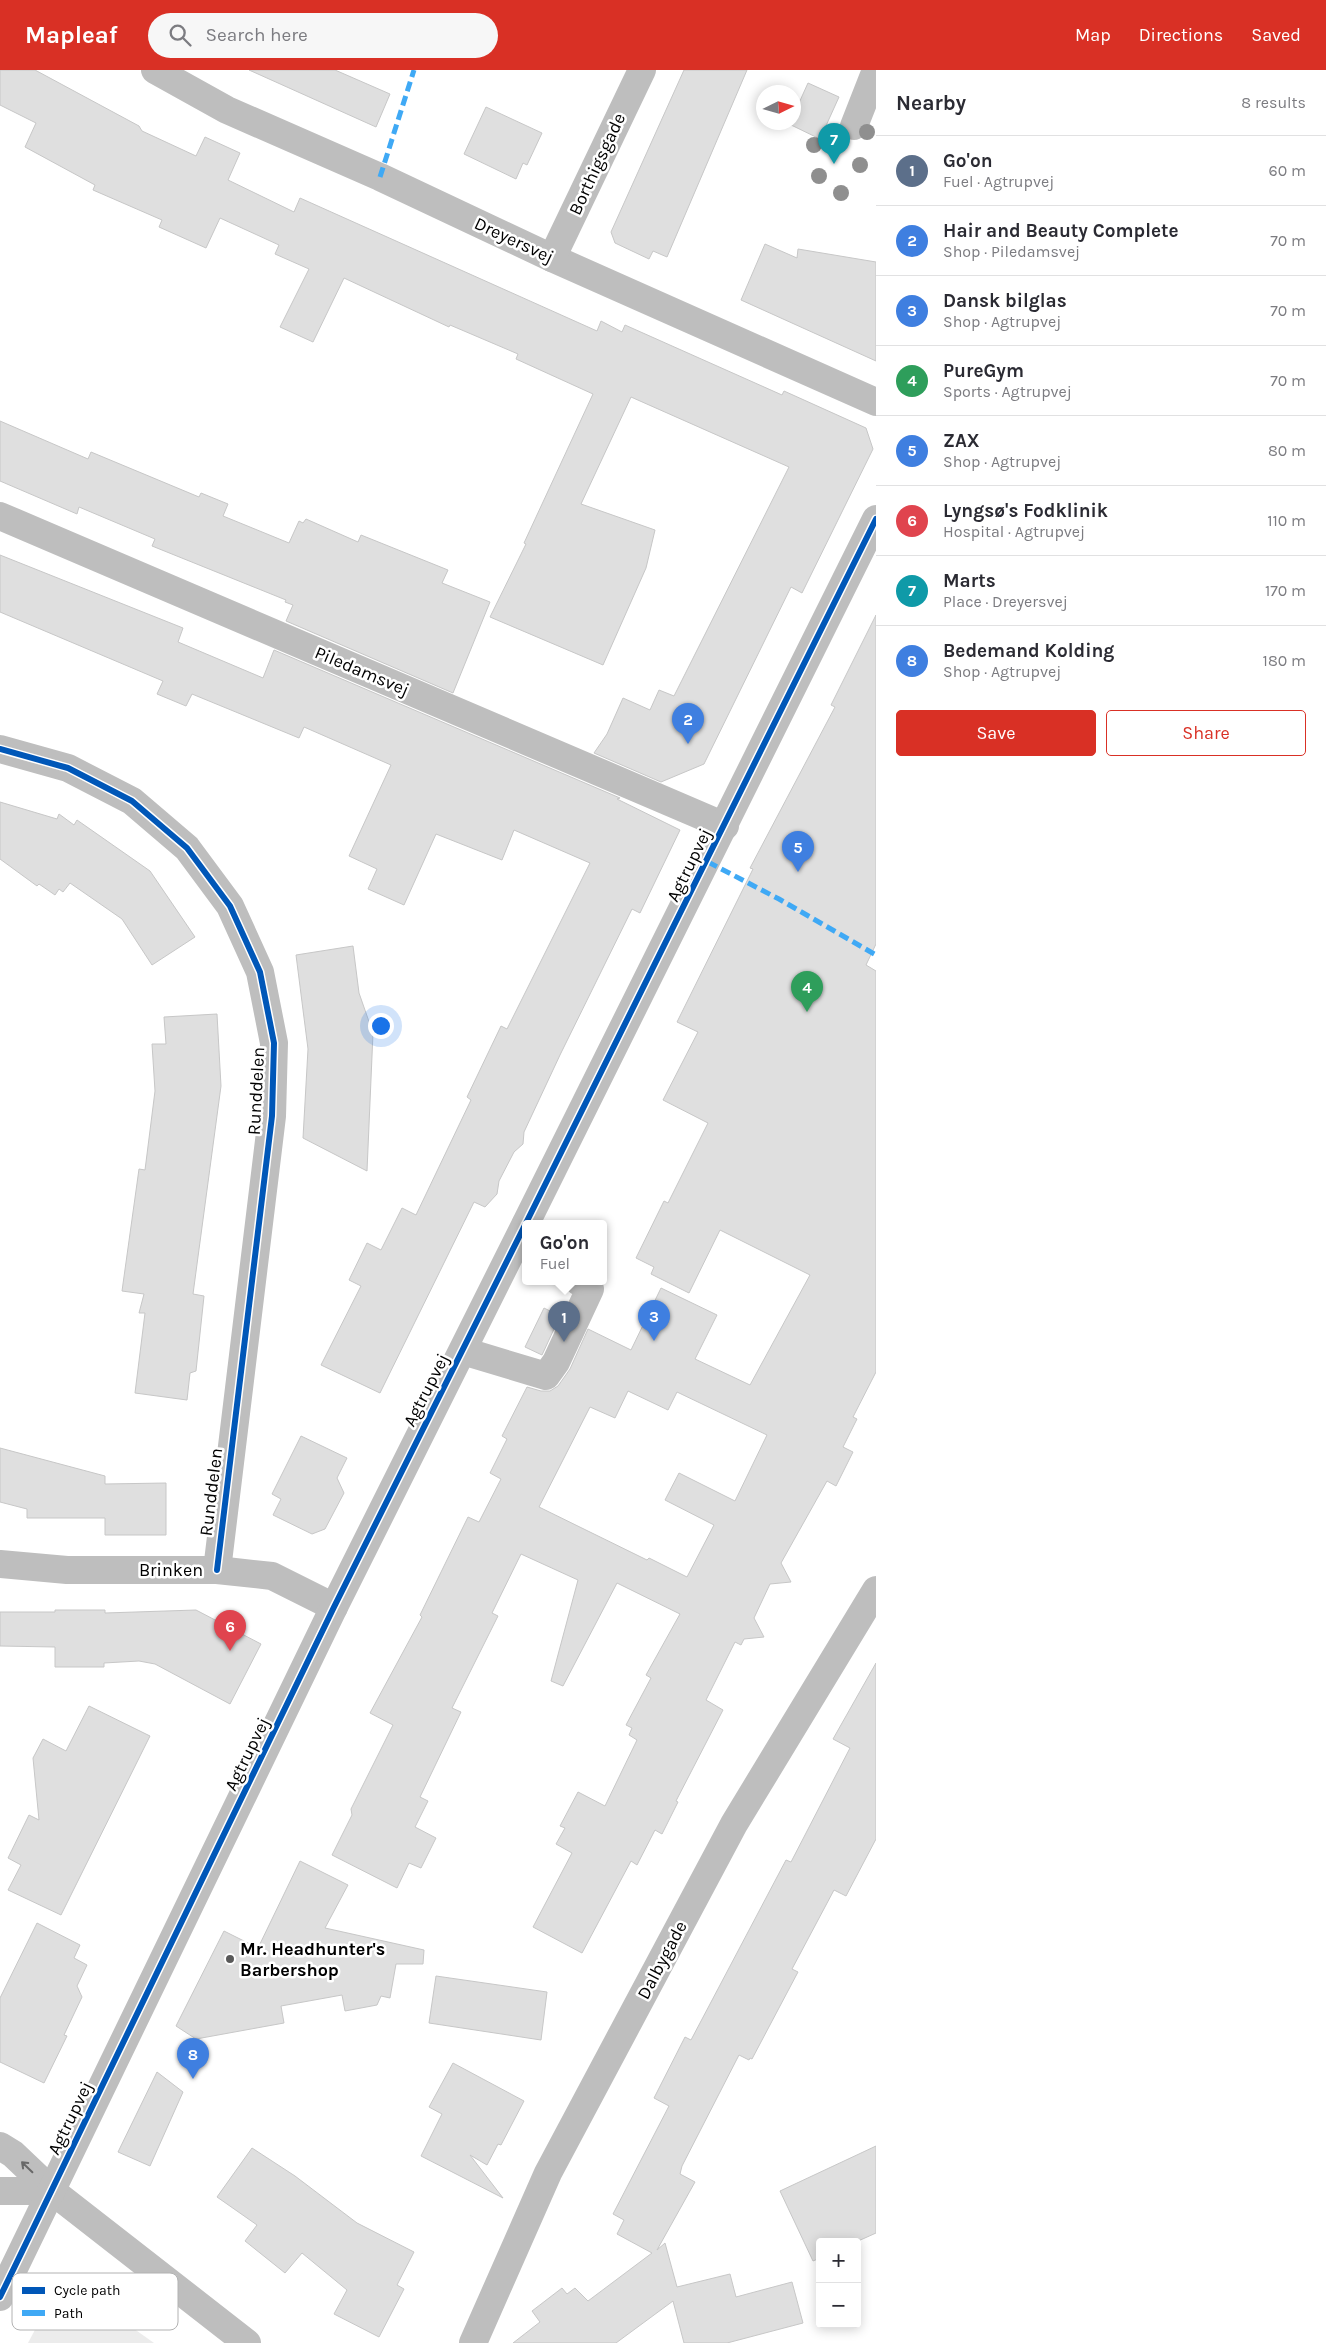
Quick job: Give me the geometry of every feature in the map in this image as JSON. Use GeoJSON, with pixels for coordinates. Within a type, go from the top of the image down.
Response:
{"type":"FeatureCollection","features":[{"type":"Feature","properties":{"kind":"street","name":"Dreyersvej"},"geometry":{"type":"LineString","coordinates":[[155,70],[227,110],[380,177],[552,258],[876,402]]}},
{"type":"Feature","properties":{"kind":"street","name":"Borthigsgade"},"geometry":{"type":"LineString","coordinates":[[552,258],[642,70]]}},
{"type":"Feature","properties":{"kind":"street"},"geometry":{"type":"LineString","coordinates":[[854,126],[876,70]]}},
{"type":"Feature","properties":{"kind":"street","name":"Piledamsvej"},"geometry":{"type":"LineString","coordinates":[[0,516],[725,826]]}},
{"type":"Feature","properties":{"kind":"street","name":"Agtrupvej"},"geometry":{"type":"LineString","coordinates":[[531,1220],[876,520]]}},
{"type":"Feature","properties":{"kind":"street","name":"Runddelen"},"geometry":{"type":"LineString","coordinates":[[0,749],[68,768],[132,801],[187,848],[230,906],[260,972],[274,1043],[272,1116],[217,1570]]}},
{"type":"Feature","properties":{"kind":"street","name":"Agtrupvej"},"geometry":{"type":"LineString","coordinates":[[0,2297],[334,1607],[522,1238]]}},
{"type":"Feature","properties":{"kind":"street"},"geometry":{"type":"LineString","coordinates":[[463,1351],[546,1376],[556,1362],[590,1289],[584,1285]]}},
{"type":"Feature","properties":{"kind":"street","name":"Brinken"},"geometry":{"type":"LineString","coordinates":[[0,1564],[66,1570],[217,1570],[272,1576],[334,1607]]}},
{"type":"Feature","properties":{"kind":"street","name":"Dalbygade"},"geometry":{"type":"LineString","coordinates":[[473,2343],[548,2173],[720,1850],[876,1590]]}},
{"type":"Feature","properties":{"kind":"street"},"geometry":{"type":"LineString","coordinates":[[0,2146],[13,2154],[52,2191],[157,2273]]}},
{"type":"Feature","properties":{"kind":"street"},"geometry":{"type":"LineString","coordinates":[[0,2191],[52,2191]]}},
{"type":"Feature","properties":{"kind":"street"},"geometry":{"type":"LineString","coordinates":[[178,2289],[247,2343]]}},
{"type":"Feature","properties":{"kind":"shaded area"},"geometry":{"type":"Polygon","coordinates":[[[35,2330],[136,2330],[154,2343],[28,2343],[35,2330]]]}},
{"type":"Feature","properties":{"kind":"building"},"geometry":{"type":"Polygon","coordinates":[[[0,70],[35,70],[139,126],[142,131],[196,156],[205,137],[240,153],[228,180],[294,212],[300,198],[597,331],[601,321],[622,332],[625,325],[782,395],[784,391],[866,428],[873,449],[802,593],[791,587],[704,764],[661,782],[594,753],[607,734],[623,698],[650,710],[659,690],[674,696],[789,467],[631,397],[581,504],[655,530],[646,568],[603,665],[490,617],[526,544],[524,543],[593,394],[516,359],[518,354],[450,325],[449,327],[344,278],[313,342],[280,327],[309,269],[275,254],[279,245],[220,218],[206,248],[159,227],[162,220],[93,190],[95,185],[25,147],[36,123],[0,105],[0,70]]]}},
{"type":"Feature","properties":{"kind":"building"},"geometry":{"type":"Polygon","coordinates":[[[249,70],[335,70],[390,94],[376,127],[249,70]]]}},
{"type":"Feature","properties":{"kind":"building"},"geometry":{"type":"Polygon","coordinates":[[[684,70],[747,70],[667,257],[653,251],[649,259],[615,243],[611,232],[684,70]]]}},
{"type":"Feature","properties":{"kind":"building"},"geometry":{"type":"Polygon","coordinates":[[[808,83],[839,97],[820,139],[801,130],[801,98],[808,83]]]}},
{"type":"Feature","properties":{"kind":"building"},"geometry":{"type":"Polygon","coordinates":[[[486,107],[542,133],[527,165],[523,163],[516,179],[464,154],[486,107]]]}},
{"type":"Feature","properties":{"kind":"building"},"geometry":{"type":"Polygon","coordinates":[[[765,244],[797,258],[798,249],[876,262],[876,361],[741,300],[765,244]]]}},
{"type":"Feature","properties":{"kind":"building"},"geometry":{"type":"Polygon","coordinates":[[[0,421],[88,459],[91,452],[199,497],[201,493],[228,504],[223,516],[289,543],[299,521],[303,523],[306,519],[358,542],[361,535],[448,570],[442,583],[490,602],[453,693],[286,621],[293,605],[285,602],[286,600],[152,546],[155,539],[79,507],[77,514],[0,481],[0,421]]]}},
{"type":"Feature","properties":{"kind":"building"},"geometry":{"type":"Polygon","coordinates":[[[0,555],[183,628],[178,642],[263,678],[274,650],[620,798],[617,799],[680,830],[640,913],[632,909],[524,1132],[523,1144],[514,1152],[499,1181],[497,1194],[485,1207],[474,1202],[380,1393],[321,1365],[361,1286],[349,1280],[367,1243],[381,1250],[402,1208],[416,1215],[471,1100],[467,1097],[501,1026],[507,1029],[590,863],[514,830],[502,860],[436,834],[404,905],[368,889],[377,869],[349,856],[391,765],[304,727],[299,738],[192,694],[186,706],[157,694],[163,681],[0,612],[0,555]]]}},
{"type":"Feature","properties":{"kind":"building"},"geometry":{"type":"Polygon","coordinates":[[[876,615],[876,944],[866,965],[876,971],[876,1372],[853,1417],[857,1419],[843,1447],[853,1452],[836,1486],[827,1481],[781,1563],[791,1582],[770,1584],[754,1618],[764,1637],[744,1639],[741,1645],[735,1642],[706,1700],[723,1710],[676,1801],[678,1802],[662,1834],[655,1830],[637,1865],[631,1861],[582,1953],[533,1927],[572,1853],[556,1844],[565,1828],[560,1826],[578,1792],[605,1806],[637,1740],[629,1735],[632,1728],[626,1725],[651,1678],[646,1675],[680,1614],[617,1583],[563,1686],[551,1681],[578,1580],[521,1554],[492,1613],[498,1616],[452,1708],[461,1712],[420,1797],[428,1801],[415,1827],[436,1838],[421,1868],[409,1863],[397,1888],[332,1855],[352,1815],[351,1809],[393,1725],[370,1713],[422,1617],[420,1615],[468,1517],[479,1522],[501,1479],[490,1473],[507,1439],[502,1436],[527,1387],[541,1391],[550,1391],[558,1386],[570,1369],[588,1329],[631,1350],[661,1288],[717,1315],[695,1359],[750,1385],[810,1275],[720,1230],[689,1293],[651,1274],[654,1267],[636,1258],[664,1201],[668,1203],[708,1123],[663,1100],[698,1032],[677,1022],[753,869],[750,868],[835,707],[831,705],[876,615]],[[628,1391],[615,1418],[590,1407],[539,1507],[647,1560],[649,1558],[687,1577],[714,1525],[665,1500],[679,1473],[735,1501],[767,1435],[677,1392],[668,1410],[628,1391]]]}},
{"type":"Feature","properties":{"kind":"building"},"geometry":{"type":"Polygon","coordinates":[[[0,802],[57,819],[59,814],[74,825],[77,820],[150,871],[195,937],[152,965],[122,919],[70,883],[63,892],[59,889],[55,895],[39,884],[37,886],[0,859],[0,802]]]}},
{"type":"Feature","properties":{"kind":"building"},"geometry":{"type":"Polygon","coordinates":[[[353,946],[359,993],[373,1033],[367,1171],[303,1138],[308,1049],[296,955],[353,946]]]}},
{"type":"Feature","properties":{"kind":"building"},"geometry":{"type":"Polygon","coordinates":[[[217,1014],[221,1086],[193,1294],[204,1296],[196,1371],[190,1373],[187,1400],[135,1393],[145,1313],[139,1313],[144,1294],[122,1291],[139,1169],[145,1170],[155,1091],[152,1044],[166,1044],[164,1017],[217,1014]]]}},
{"type":"Feature","properties":{"kind":"building"},"geometry":{"type":"Polygon","coordinates":[[[544,1308],[560,1316],[542,1355],[525,1347],[544,1308]]]}},
{"type":"Feature","properties":{"kind":"building"},"geometry":{"type":"Polygon","coordinates":[[[301,1436],[347,1458],[337,1478],[344,1493],[325,1529],[312,1534],[273,1515],[281,1499],[272,1494],[301,1436]]]}},
{"type":"Feature","properties":{"kind":"building"},"geometry":{"type":"Polygon","coordinates":[[[0,1448],[105,1476],[105,1484],[166,1483],[166,1535],[105,1535],[105,1518],[27,1518],[27,1509],[0,1502],[0,1448]]]}},
{"type":"Feature","properties":{"kind":"building"},"geometry":{"type":"Polygon","coordinates":[[[55,1610],[105,1610],[105,1613],[196,1610],[261,1644],[230,1704],[155,1664],[139,1661],[104,1663],[104,1667],[55,1667],[55,1647],[0,1646],[0,1612],[55,1612],[55,1610]]]}},
{"type":"Feature","properties":{"kind":"building"},"geometry":{"type":"Polygon","coordinates":[[[876,1663],[876,1839],[846,1896],[834,1890],[792,1969],[798,1972],[752,2059],[750,2058],[749,2060],[739,2055],[682,2166],[680,2174],[695,2182],[657,2250],[665,2243],[677,2287],[730,2274],[736,2297],[792,2282],[803,2323],[727,2343],[684,2343],[673,2301],[616,2343],[513,2343],[540,2322],[532,2311],[562,2288],[567,2294],[575,2288],[588,2301],[652,2253],[617,2234],[624,2220],[613,2214],[669,2106],[654,2098],[685,2037],[691,2040],[786,1860],[791,1862],[850,1748],[833,1739],[876,1663]]]}},
{"type":"Feature","properties":{"kind":"building"},"geometry":{"type":"Polygon","coordinates":[[[89,1706],[150,1736],[61,1915],[8,1890],[21,1865],[8,1858],[29,1815],[39,1820],[33,1758],[43,1739],[66,1751],[89,1706]]]}},
{"type":"Feature","properties":{"kind":"building"},"geometry":{"type":"Polygon","coordinates":[[[300,1861],[348,1885],[325,1928],[424,1950],[423,1964],[396,1964],[390,1998],[381,1996],[377,2005],[345,2011],[342,1995],[281,2006],[284,2023],[196,2039],[176,2026],[224,1931],[258,1948],[300,1861]]]}},
{"type":"Feature","properties":{"kind":"building"},"geometry":{"type":"Polygon","coordinates":[[[37,1923],[80,1945],[74,1958],[87,1965],[77,1986],[82,1997],[64,2035],[67,2036],[44,2083],[0,2062],[0,1998],[37,1923]]]}},
{"type":"Feature","properties":{"kind":"building"},"geometry":{"type":"Polygon","coordinates":[[[436,1976],[547,1992],[541,2040],[429,2023],[436,1976]]]}},
{"type":"Feature","properties":{"kind":"building"},"geometry":{"type":"Polygon","coordinates":[[[453,2063],[524,2101],[501,2145],[498,2144],[487,2165],[470,2155],[503,2198],[421,2156],[442,2114],[429,2107],[453,2063]]]}},
{"type":"Feature","properties":{"kind":"building"},"geometry":{"type":"Polygon","coordinates":[[[157,2072],[183,2092],[150,2166],[118,2152],[157,2072]]]}},
{"type":"Feature","properties":{"kind":"building"},"geometry":{"type":"Polygon","coordinates":[[[876,2146],[876,2233],[861,2240],[861,2238],[816,2238],[816,2260],[813,2261],[780,2191],[876,2146]]]}},
{"type":"Feature","properties":{"kind":"building"},"geometry":{"type":"Polygon","coordinates":[[[252,2148],[295,2176],[357,2223],[414,2252],[397,2285],[404,2289],[379,2337],[334,2314],[347,2290],[302,2253],[285,2273],[245,2241],[257,2225],[217,2197],[252,2148]]]}},
{"type":"Feature","properties":{"kind":"marked path"},"geometry":{"type":"LineString","coordinates":[[380,177],[414,70]]}},
{"type":"Feature","properties":{"kind":"marked path"},"geometry":{"type":"LineString","coordinates":[[708,862],[779,899],[876,955]]}},
{"type":"Feature","properties":{"kind":"cycle path"},"geometry":{"type":"LineString","coordinates":[[527,1220],[876,519]]}},
{"type":"Feature","properties":{"kind":"cycle path"},"geometry":{"type":"LineString","coordinates":[[0,749],[68,768],[132,801],[187,848],[230,906],[260,972],[274,1043],[272,1116],[217,1570]]}},
{"type":"Feature","properties":{"kind":"cycle path"},"geometry":{"type":"LineString","coordinates":[[0,2297],[334,1607],[522,1231]]}},
{"type":"Feature","properties":{"kind":"place","name":"Marts"},"geometry":{"type":"Point","coordinates":[834,164]}},
{"type":"Feature","properties":{"kind":"place","name":"Hair and Beauty Complete"},"geometry":{"type":"Point","coordinates":[688,744]}},
{"type":"Feature","properties":{"kind":"place","name":"ZAX"},"geometry":{"type":"Point","coordinates":[798,872]}},
{"type":"Feature","properties":{"kind":"place","name":"PureGym"},"geometry":{"type":"Point","coordinates":[807,1012]}},
{"type":"Feature","properties":{"kind":"place","name":"Dansk bilglas"},"geometry":{"type":"Point","coordinates":[654,1341]}},
{"type":"Feature","properties":{"kind":"place","name":"Go'on"},"geometry":{"type":"Point","coordinates":[564,1342]}},
{"type":"Feature","properties":{"kind":"place","name":"Lyngsø's Fodklinik"},"geometry":{"type":"Point","coordinates":[230,1651]}},
{"type":"Feature","properties":{"kind":"place","name":"Mr. Headhunter's Barbershop"},"geometry":{"type":"Point","coordinates":[230,1959]}},
{"type":"Feature","properties":{"kind":"place","name":"Bedemand Kolding"},"geometry":{"type":"Point","coordinates":[193,2079]}}]}
